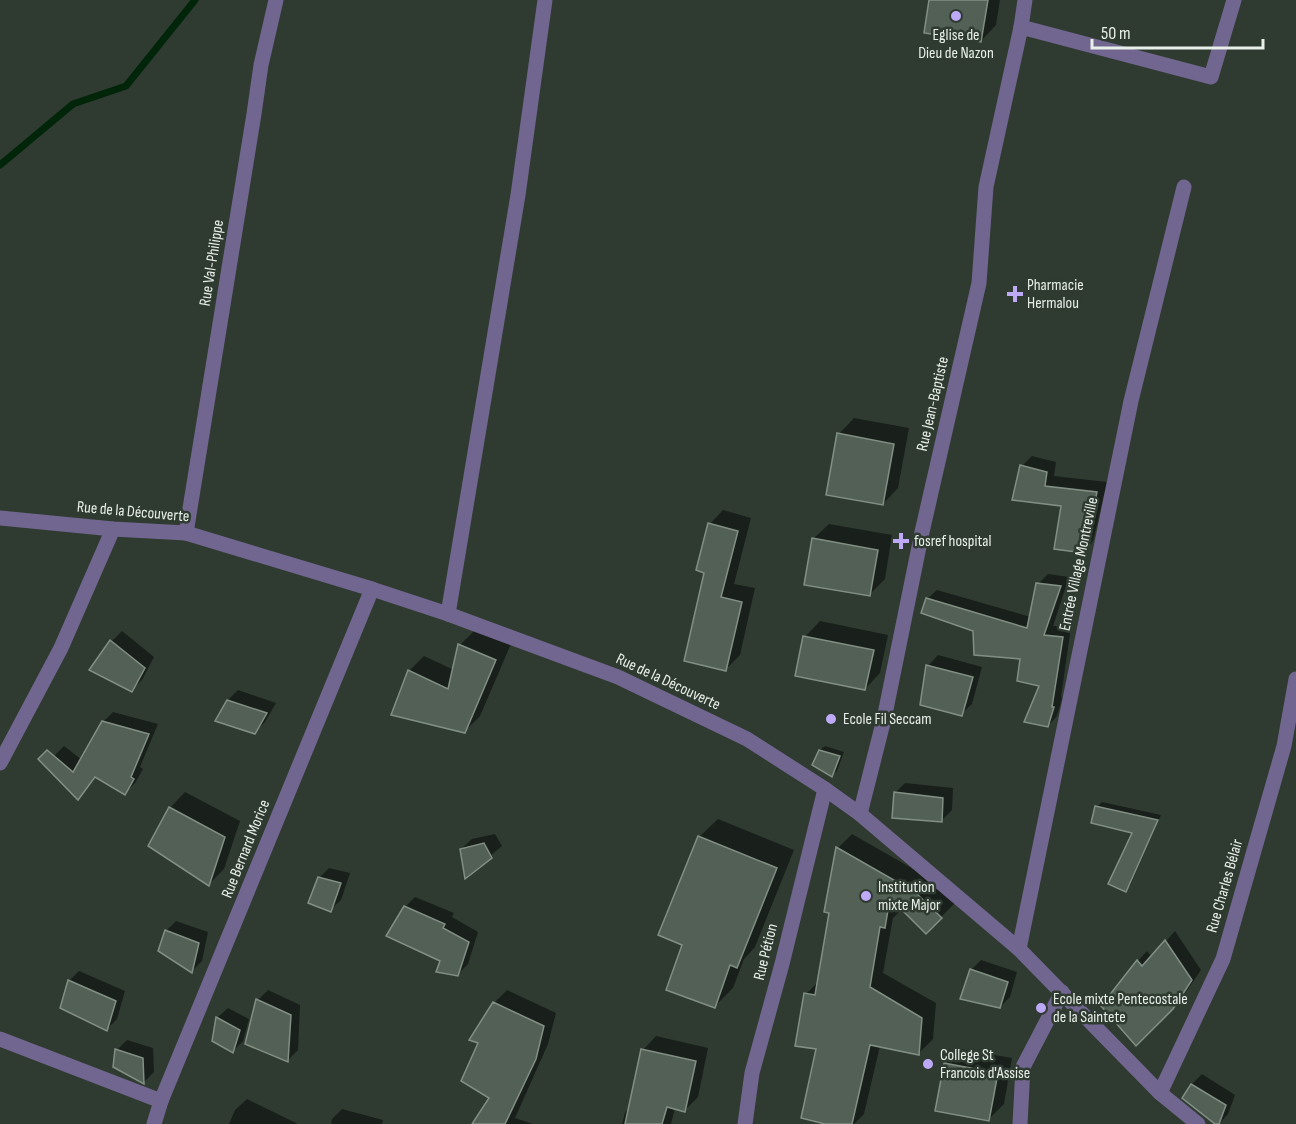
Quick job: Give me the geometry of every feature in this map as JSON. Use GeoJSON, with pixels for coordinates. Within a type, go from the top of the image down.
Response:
{"type":"FeatureCollection","features":[{"type":"Feature","properties":{"kind":"street","name":"Rue Val-Philippe"},"geometry":{"type":"LineString","coordinates":[[186,533],[261,65],[276,0]]}},
{"type":"Feature","properties":{"kind":"street"},"geometry":{"type":"LineString","coordinates":[[448,614],[518,195],[545,0]]}},
{"type":"Feature","properties":{"kind":"street","name":"Rue Jean-Baptiste"},"geometry":{"type":"LineString","coordinates":[[860,814],[884,719],[922,532],[979,283],[986,187],[1022,27],[1025,0]]}},
{"type":"Feature","properties":{"kind":"street"},"geometry":{"type":"LineString","coordinates":[[1022,27],[1212,77],[1234,0]]}},
{"type":"Feature","properties":{"kind":"street","name":"Entrée Village Montreville"},"geometry":{"type":"LineString","coordinates":[[1019,949],[1131,401],[1184,187]]}},
{"type":"Feature","properties":{"kind":"street","name":"Rue de la Découverte"},"geometry":{"type":"LineString","coordinates":[[0,518],[113,529],[186,533],[372,588],[618,677],[747,740],[860,814],[1019,949],[1160,1093],[1198,1124]]}},
{"type":"Feature","properties":{"kind":"street"},"geometry":{"type":"LineString","coordinates":[[0,763],[61,648],[113,529]]}},
{"type":"Feature","properties":{"kind":"street","name":"Rue Bernard Morice"},"geometry":{"type":"LineString","coordinates":[[154,1124],[161,1101],[372,588]]}},
{"type":"Feature","properties":{"kind":"street","name":"Rue Charles Bélair"},"geometry":{"type":"LineString","coordinates":[[1160,1093],[1223,959],[1284,746],[1296,679]]}},
{"type":"Feature","properties":{"kind":"street","name":"Rue Pétion"},"geometry":{"type":"LineString","coordinates":[[745,1124],[752,1073],[782,964],[825,789]]}},
{"type":"Feature","properties":{"kind":"street"},"geometry":{"type":"LineString","coordinates":[[1020,1124],[1023,1067],[1062,992]]}},
{"type":"Feature","properties":{"kind":"street"},"geometry":{"type":"LineString","coordinates":[[0,1039],[161,1101]]}},
{"type":"Feature","properties":{"kind":"building","name":"Eglise de Dieu de Nazon"},"geometry":{"type":"Polygon","coordinates":[[[929,0],[988,0],[981,42],[924,33],[929,0]]]}},
{"type":"Feature","properties":{"kind":"building"},"geometry":{"type":"Polygon","coordinates":[[[837,433],[894,444],[883,505],[826,495],[837,433]]]}},
{"type":"Feature","properties":{"kind":"building"},"geometry":{"type":"Polygon","coordinates":[[[1020,465],[1047,472],[1045,486],[1097,492],[1084,553],[1054,549],[1061,506],[1012,500],[1020,465]]]}},
{"type":"Feature","properties":{"kind":"building"},"geometry":{"type":"Polygon","coordinates":[[[708,523],[738,531],[721,597],[742,602],[726,671],[684,661],[704,573],[696,570],[708,523]]]}},
{"type":"Feature","properties":{"kind":"building"},"geometry":{"type":"Polygon","coordinates":[[[812,538],[878,550],[870,596],[804,585],[812,538]]]}},
{"type":"Feature","properties":{"kind":"building"},"geometry":{"type":"Polygon","coordinates":[[[1036,583],[1061,586],[1044,635],[1063,637],[1052,707],[1054,707],[1048,727],[1024,722],[1039,686],[1017,681],[1020,659],[974,655],[973,631],[921,613],[926,598],[1027,628],[1036,583]]]}},
{"type":"Feature","properties":{"kind":"building"},"geometry":{"type":"Polygon","coordinates":[[[803,636],[874,650],[865,690],[795,676],[803,636]]]}},
{"type":"Feature","properties":{"kind":"building"},"geometry":{"type":"Polygon","coordinates":[[[110,640],[145,668],[132,692],[89,670],[110,640]]]}},
{"type":"Feature","properties":{"kind":"building"},"geometry":{"type":"Polygon","coordinates":[[[458,644],[496,660],[465,733],[391,715],[408,670],[448,689],[458,644]]]}},
{"type":"Feature","properties":{"kind":"building"},"geometry":{"type":"Polygon","coordinates":[[[926,665],[973,677],[962,716],[920,705],[926,665]]]}},
{"type":"Feature","properties":{"kind":"building"},"geometry":{"type":"Polygon","coordinates":[[[227,700],[267,713],[255,734],[215,721],[227,700]]]}},
{"type":"Feature","properties":{"kind":"building"},"geometry":{"type":"Polygon","coordinates":[[[102,721],[149,734],[131,777],[134,779],[125,795],[95,777],[78,800],[38,759],[47,750],[73,772],[102,721]]]}},
{"type":"Feature","properties":{"kind":"building"},"geometry":{"type":"Polygon","coordinates":[[[819,750],[840,756],[832,777],[812,765],[819,750]]]}},
{"type":"Feature","properties":{"kind":"building"},"geometry":{"type":"Polygon","coordinates":[[[894,792],[943,798],[942,822],[892,818],[894,792]]]}},
{"type":"Feature","properties":{"kind":"building"},"geometry":{"type":"Polygon","coordinates":[[[1095,806],[1158,820],[1126,892],[1108,884],[1132,833],[1091,823],[1095,806]]]}},
{"type":"Feature","properties":{"kind":"building"},"geometry":{"type":"Polygon","coordinates":[[[169,807],[225,837],[209,886],[148,846],[169,807]]]}},
{"type":"Feature","properties":{"kind":"building"},"geometry":{"type":"Polygon","coordinates":[[[698,836],[777,868],[737,968],[730,965],[715,1008],[666,990],[682,945],[658,935],[698,836]]]}},
{"type":"Feature","properties":{"kind":"building"},"geometry":{"type":"Polygon","coordinates":[[[484,843],[492,858],[465,879],[460,849],[484,843]]]}},
{"type":"Feature","properties":{"kind":"building"},"geometry":{"type":"Polygon","coordinates":[[[836,847],[915,892],[942,918],[926,934],[890,898],[885,928],[880,927],[870,987],[922,1018],[919,1055],[870,1045],[852,1124],[825,1124],[801,1118],[816,1049],[795,1046],[804,993],[815,995],[829,913],[824,912],[836,847]]]}},
{"type":"Feature","properties":{"kind":"building"},"geometry":{"type":"Polygon","coordinates":[[[318,877],[341,883],[331,912],[308,903],[318,877]]]}},
{"type":"Feature","properties":{"kind":"building"},"geometry":{"type":"Polygon","coordinates":[[[404,906],[445,924],[443,928],[469,942],[458,976],[436,972],[440,961],[386,936],[404,906]]]}},
{"type":"Feature","properties":{"kind":"building"},"geometry":{"type":"Polygon","coordinates":[[[165,930],[199,943],[192,973],[158,951],[165,930]]]}},
{"type":"Feature","properties":{"kind":"building"},"geometry":{"type":"Polygon","coordinates":[[[1165,940],[1192,980],[1173,1009],[1136,1046],[1101,1006],[1137,960],[1142,966],[1165,940]]]}},
{"type":"Feature","properties":{"kind":"building"},"geometry":{"type":"Polygon","coordinates":[[[970,969],[1008,982],[1000,1008],[960,999],[970,969]]]}},
{"type":"Feature","properties":{"kind":"building"},"geometry":{"type":"Polygon","coordinates":[[[68,980],[116,1001],[107,1031],[60,1008],[68,980]]]}},
{"type":"Feature","properties":{"kind":"building"},"geometry":{"type":"Polygon","coordinates":[[[256,999],[291,1015],[288,1062],[245,1044],[256,999]]]}},
{"type":"Feature","properties":{"kind":"building"},"geometry":{"type":"Polygon","coordinates":[[[493,1002],[544,1026],[536,1059],[505,1124],[472,1124],[489,1098],[461,1081],[478,1043],[469,1040],[493,1002]]]}},
{"type":"Feature","properties":{"kind":"building"},"geometry":{"type":"Polygon","coordinates":[[[216,1017],[240,1030],[233,1053],[212,1041],[216,1017]]]}},
{"type":"Feature","properties":{"kind":"building"},"geometry":{"type":"Polygon","coordinates":[[[115,1049],[143,1058],[144,1084],[113,1067],[115,1049]]]}},
{"type":"Feature","properties":{"kind":"building"},"geometry":{"type":"Polygon","coordinates":[[[641,1049],[696,1061],[685,1112],[667,1107],[662,1124],[625,1124],[641,1049]]]}},
{"type":"Feature","properties":{"kind":"building"},"geometry":{"type":"Polygon","coordinates":[[[944,1063],[998,1073],[989,1121],[935,1111],[944,1063]]]}},
{"type":"Feature","properties":{"kind":"building"},"geometry":{"type":"Polygon","coordinates":[[[1191,1084],[1226,1105],[1219,1124],[1215,1124],[1182,1098],[1191,1084]]]}},
{"type":"Feature","properties":{"kind":"waterway"},"geometry":{"type":"LineString","coordinates":[[0,165],[73,104],[126,86],[195,0]]}},
{"type":"Feature","properties":{"kind":"place","name":"Eglise de Dieu de Nazon"},"geometry":{"type":"Point","coordinates":[956,16]}},
{"type":"Feature","properties":{"kind":"place","name":"Pharmacie Hermalou"},"geometry":{"type":"Point","coordinates":[1015,294]}},
{"type":"Feature","properties":{"kind":"place","name":"fosref hospital"},"geometry":{"type":"Point","coordinates":[901,541]}},
{"type":"Feature","properties":{"kind":"place","name":"Ecole Fil Seccam"},"geometry":{"type":"Point","coordinates":[831,719]}},
{"type":"Feature","properties":{"kind":"place","name":"Institution mixte Major"},"geometry":{"type":"Point","coordinates":[866,896]}},
{"type":"Feature","properties":{"kind":"place","name":"Ecole mixte Pentecostale de la Saintete"},"geometry":{"type":"Point","coordinates":[1041,1008]}},
{"type":"Feature","properties":{"kind":"place","name":"College St Francois d'Assise"},"geometry":{"type":"Point","coordinates":[928,1064]}}]}
